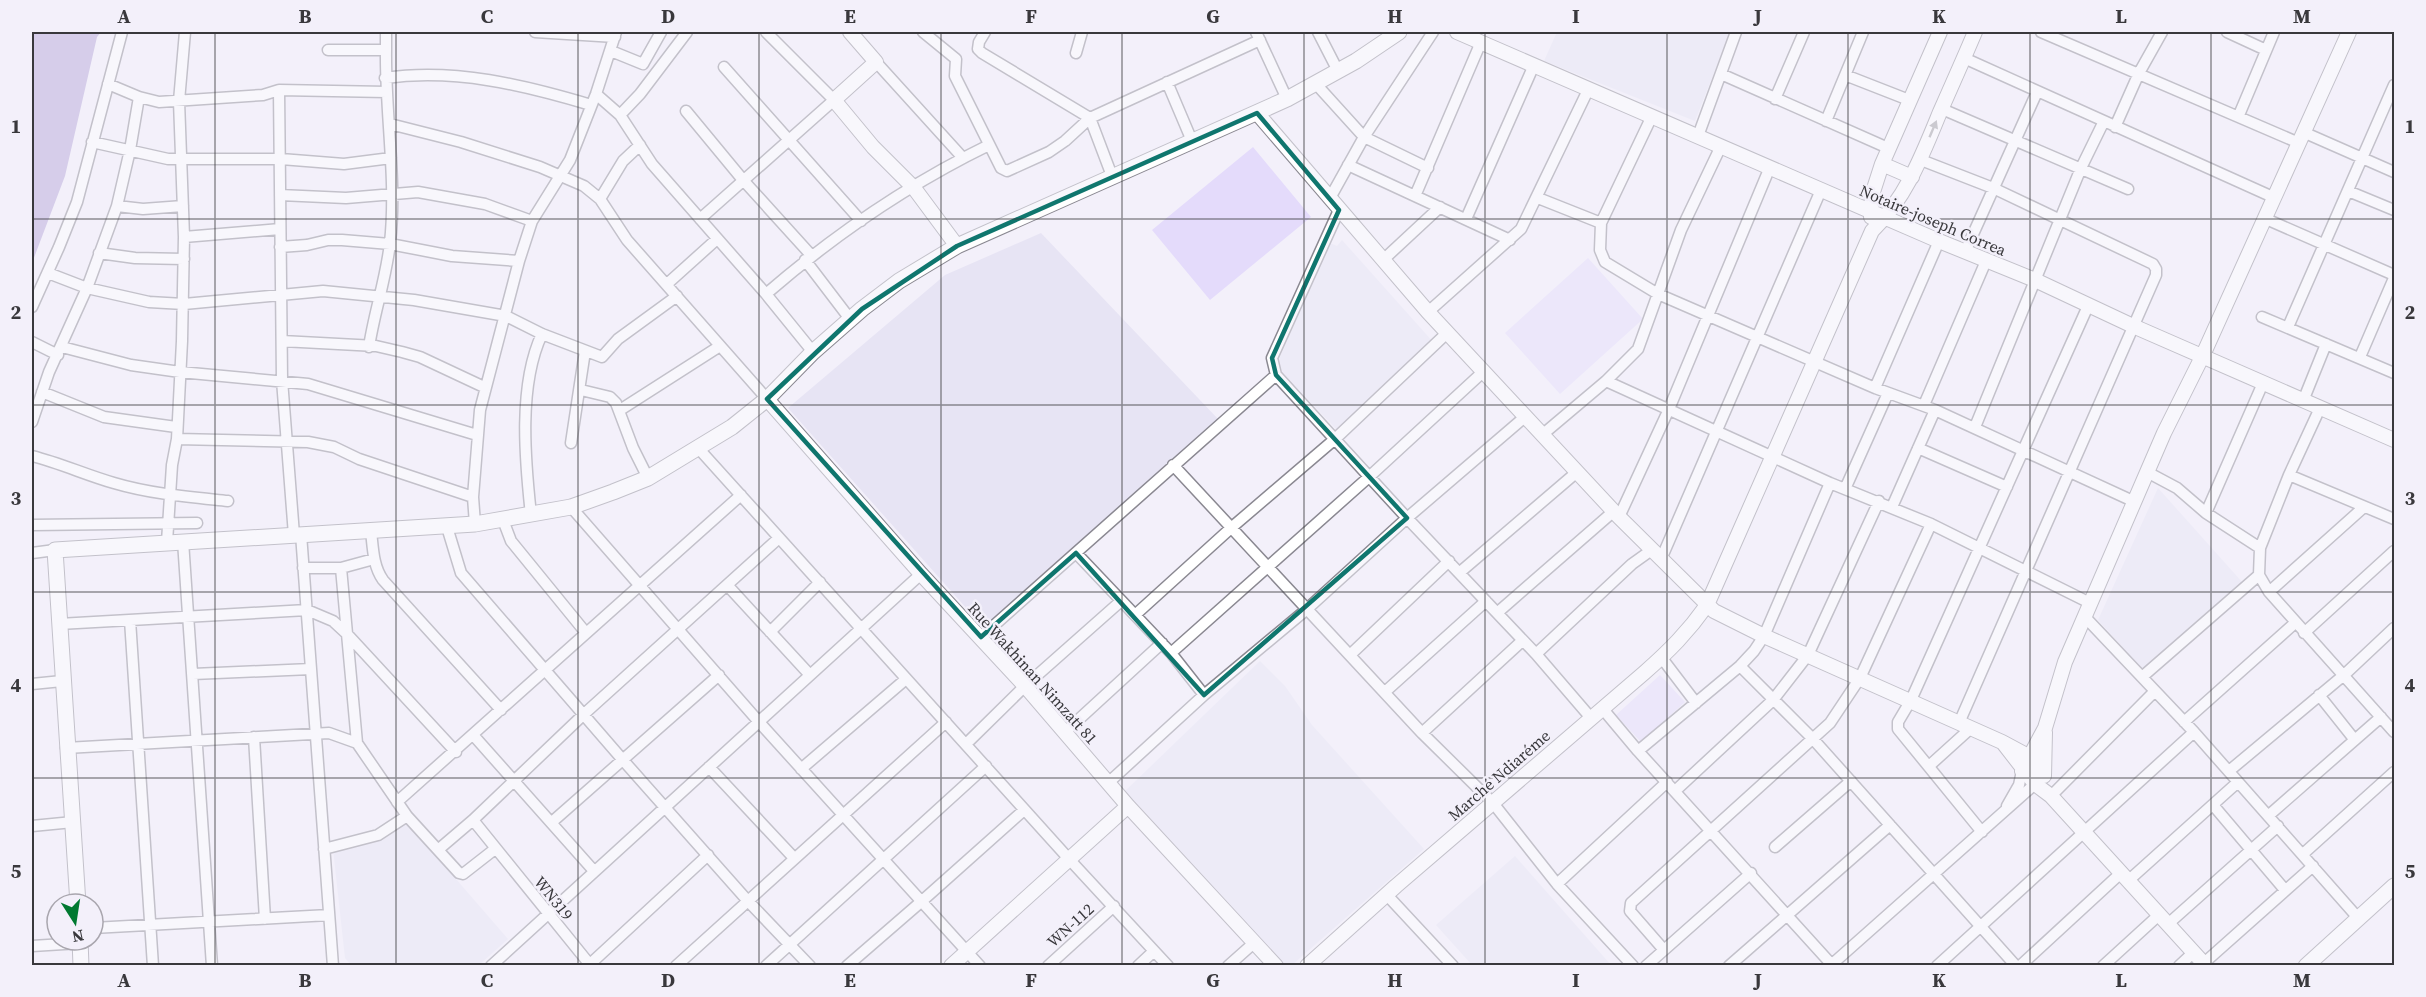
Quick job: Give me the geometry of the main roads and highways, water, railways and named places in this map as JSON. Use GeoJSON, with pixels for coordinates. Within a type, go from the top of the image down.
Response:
{"type":"FeatureCollection","features":[{"type":"Feature","properties":{"kind":"main road"},"geometry":{"type":"LineString","coordinates":[[77,892],[66,748],[55,550],[475,524],[572,507],[648,478],[699,449],[767,399],[813,352],[850,320],[899,281],[957,246],[1287,99],[1377,48],[1399,32]]}},
{"type":"Feature","properties":{"kind":"main road"},"geometry":{"type":"LineString","coordinates":[[2306,966],[2392,893]]}}]}
